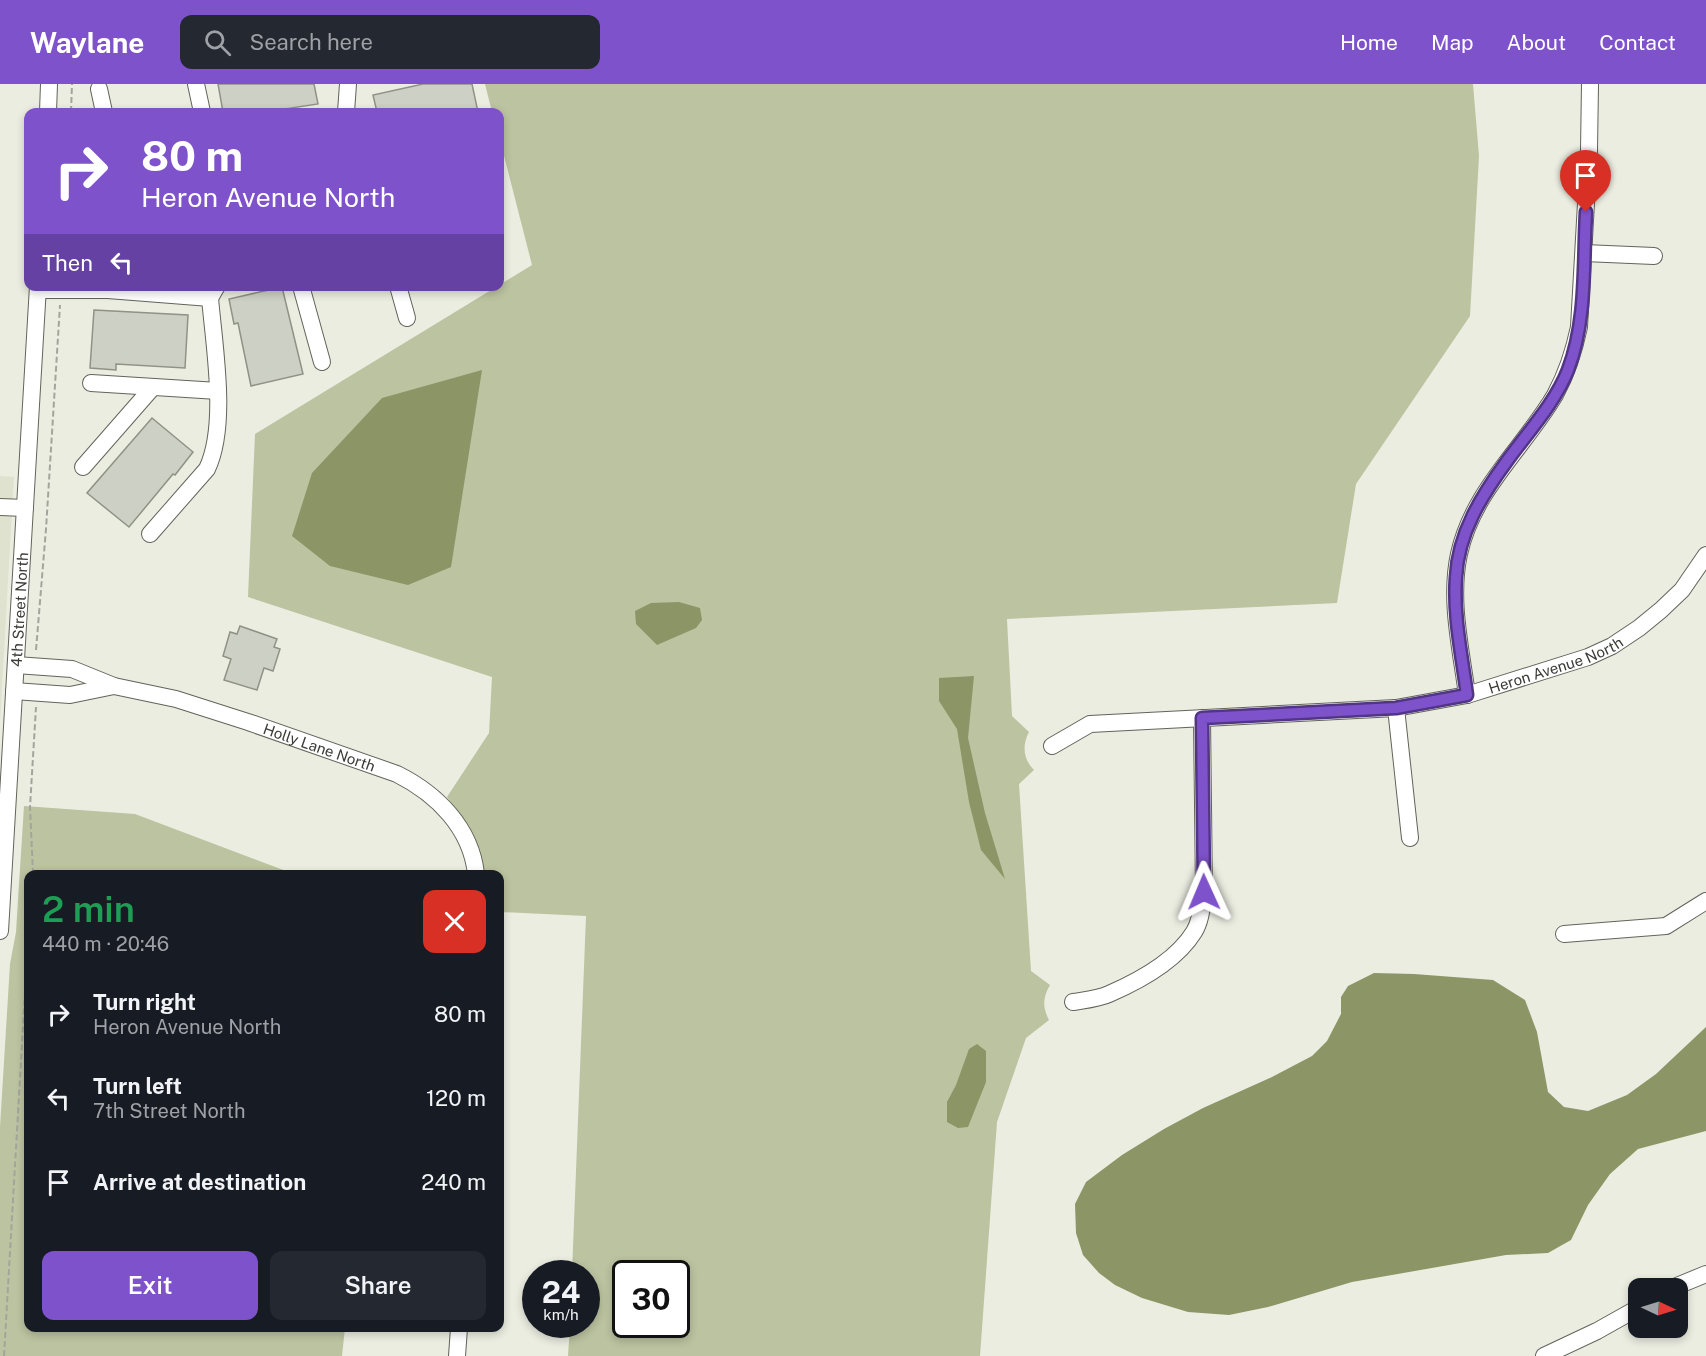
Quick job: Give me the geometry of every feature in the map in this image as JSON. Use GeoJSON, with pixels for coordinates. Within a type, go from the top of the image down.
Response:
{"type":"FeatureCollection","features":[{"type":"Feature","properties":{"kind":"street"},"geometry":{"type":"LineString","coordinates":[[48,108],[49,84]]}},
{"type":"Feature","properties":{"kind":"street"},"geometry":{"type":"LineString","coordinates":[[196,84],[201,108]]}},
{"type":"Feature","properties":{"kind":"street"},"geometry":{"type":"LineString","coordinates":[[346,108],[348,84]]}},
{"type":"Feature","properties":{"kind":"street"},"geometry":{"type":"LineString","coordinates":[[1467,695],[1456,602],[1459,553],[1467,528],[1486,489],[1554,397],[1566,373],[1580,327],[1590,84]]}},
{"type":"Feature","properties":{"kind":"street"},"geometry":{"type":"LineString","coordinates":[[99,89],[103,108]]}},
{"type":"Feature","properties":{"kind":"street"},"geometry":{"type":"LineString","coordinates":[[1584,252],[1654,256]]}},
{"type":"Feature","properties":{"kind":"street","name":"4th Street North"},"geometry":{"type":"LineString","coordinates":[[0,931],[38,291]]}},
{"type":"Feature","properties":{"kind":"street"},"geometry":{"type":"LineString","coordinates":[[150,534],[207,469],[213,457],[218,392],[213,292],[160,291]]}},
{"type":"Feature","properties":{"kind":"street"},"geometry":{"type":"LineString","coordinates":[[302,291],[322,362]]}},
{"type":"Feature","properties":{"kind":"street"},"geometry":{"type":"LineString","coordinates":[[400,291],[407,318]]}},
{"type":"Feature","properties":{"kind":"street"},"geometry":{"type":"LineString","coordinates":[[91,382],[218,392]]}},
{"type":"Feature","properties":{"kind":"street"},"geometry":{"type":"LineString","coordinates":[[83,467],[153,387]]}},
{"type":"Feature","properties":{"kind":"street"},"geometry":{"type":"LineString","coordinates":[[0,507],[25,508]]}},
{"type":"Feature","properties":{"kind":"street","name":"Heron Avenue North"},"geometry":{"type":"LineString","coordinates":[[1052,746],[1090,724],[1396,708],[1467,695],[1588,657],[1612,646],[1639,628],[1682,590],[1706,555]]}},
{"type":"Feature","properties":{"kind":"street","name":"Holly Lane North"},"geometry":{"type":"LineString","coordinates":[[16,665],[72,669],[114,686],[176,699],[237,718],[397,774],[418,784],[438,800],[454,818],[467,840],[476,870]]}},
{"type":"Feature","properties":{"kind":"street","name":"Holly Lane North"},"geometry":{"type":"LineString","coordinates":[[14,691],[70,695],[114,686]]}},
{"type":"Feature","properties":{"kind":"street"},"geometry":{"type":"LineString","coordinates":[[1396,708],[1410,838]]}},
{"type":"Feature","properties":{"kind":"street"},"geometry":{"type":"LineString","coordinates":[[1073,1002],[1107,995],[1167,962],[1183,948],[1195,931],[1202,910],[1204,892],[1202,718]]}},
{"type":"Feature","properties":{"kind":"street"},"geometry":{"type":"LineString","coordinates":[[1564,934],[1666,926],[1703,905],[1706,901]]}},
{"type":"Feature","properties":{"kind":"street"},"geometry":{"type":"LineString","coordinates":[[1688,1281],[1706,1274]]}},
{"type":"Feature","properties":{"kind":"street"},"geometry":{"type":"LineString","coordinates":[[1544,1356],[1628,1313]]}},
{"type":"Feature","properties":{"kind":"street"},"geometry":{"type":"LineString","coordinates":[[457,1356],[459,1332]]}},
{"type":"Feature","properties":{"kind":"path"},"geometry":{"type":"LineString","coordinates":[[71,108],[72,84]]}},
{"type":"Feature","properties":{"kind":"path"},"geometry":{"type":"LineString","coordinates":[[36,653],[60,305]]}},
{"type":"Feature","properties":{"kind":"path"},"geometry":{"type":"LineString","coordinates":[[33,870],[30,807],[36,702]]}},
{"type":"Feature","properties":{"kind":"path"},"geometry":{"type":"LineString","coordinates":[[4,1356],[24,1046]]}},
{"type":"Feature","properties":{"kind":"shaded area"},"geometry":{"type":"Polygon","coordinates":[[[485,84],[1473,84],[1479,156],[1470,316],[1356,484],[1337,603],[1007,619],[1012,716],[1029,732],[1025,742],[1025,752],[1034,770],[1019,784],[1031,971],[1050,985],[1044,1002],[1049,1020],[1026,1038],[997,1122],[980,1356],[568,1356],[569,1338],[600,1338],[600,1260],[573,1260],[586,916],[504,912],[504,870],[484,870],[474,837],[447,797],[489,733],[492,677],[248,597],[255,434],[489,291],[504,291],[504,282],[532,265],[504,156],[504,108],[491,108],[485,84]]]}},
{"type":"Feature","properties":{"kind":"shaded area"},"geometry":{"type":"Polygon","coordinates":[[[482,370],[451,567],[408,585],[330,566],[292,536],[312,473],[382,398],[482,370]]]}},
{"type":"Feature","properties":{"kind":"shaded area"},"geometry":{"type":"Polygon","coordinates":[[[0,476],[14,477],[0,722],[0,476]]]}},
{"type":"Feature","properties":{"kind":"shaded area"},"geometry":{"type":"Polygon","coordinates":[[[679,602],[700,608],[702,620],[696,628],[657,645],[636,624],[635,611],[651,603],[679,602]]]}},
{"type":"Feature","properties":{"kind":"shaded area"},"geometry":{"type":"Polygon","coordinates":[[[974,676],[968,738],[985,813],[1005,879],[981,850],[969,802],[957,729],[939,701],[939,678],[974,676]]]}},
{"type":"Feature","properties":{"kind":"shaded area"},"geometry":{"type":"Polygon","coordinates":[[[24,806],[135,814],[283,870],[24,870],[24,1332],[345,1332],[342,1356],[0,1356],[0,1127],[10,964],[16,932],[24,806]]]}},
{"type":"Feature","properties":{"kind":"shaded area"},"geometry":{"type":"Polygon","coordinates":[[[1374,973],[1493,980],[1525,1000],[1537,1032],[1548,1092],[1564,1107],[1588,1111],[1627,1095],[1656,1074],[1706,1027],[1706,1131],[1638,1149],[1610,1174],[1588,1205],[1571,1240],[1548,1253],[1506,1255],[1352,1282],[1268,1307],[1229,1315],[1188,1312],[1142,1298],[1115,1285],[1099,1273],[1083,1255],[1076,1233],[1075,1204],[1086,1182],[1122,1155],[1164,1129],[1312,1056],[1327,1041],[1341,1014],[1341,997],[1348,986],[1374,973]]]}},
{"type":"Feature","properties":{"kind":"shaded area"},"geometry":{"type":"Polygon","coordinates":[[[977,1044],[986,1051],[986,1082],[968,1127],[958,1128],[947,1122],[947,1102],[969,1049],[977,1044]]]}},
{"type":"Feature","properties":{"kind":"building"},"geometry":{"type":"Polygon","coordinates":[[[218,84],[314,84],[318,104],[292,108],[222,108],[218,84]]]}},
{"type":"Feature","properties":{"kind":"building"},"geometry":{"type":"Polygon","coordinates":[[[423,84],[472,84],[477,108],[376,108],[373,95],[423,84]]]}},
{"type":"Feature","properties":{"kind":"building"},"geometry":{"type":"Polygon","coordinates":[[[264,291],[283,291],[303,374],[251,386],[238,323],[234,324],[229,299],[264,291]]]}},
{"type":"Feature","properties":{"kind":"building"},"geometry":{"type":"Polygon","coordinates":[[[94,310],[188,315],[185,368],[116,364],[116,370],[90,368],[94,310]]]}},
{"type":"Feature","properties":{"kind":"building"},"geometry":{"type":"Polygon","coordinates":[[[152,418],[193,452],[129,527],[87,493],[152,418]]]}},
{"type":"Feature","properties":{"kind":"building"},"geometry":{"type":"Polygon","coordinates":[[[240,626],[277,639],[274,647],[280,649],[273,671],[264,668],[257,690],[224,680],[231,659],[223,656],[230,632],[237,634],[240,626]]]}},
{"type":"Feature","properties":{"kind":"route"},"geometry":{"type":"LineString","coordinates":[[1204,892],[1202,718],[1396,708],[1467,695],[1456,602],[1459,553],[1467,528],[1486,489],[1554,397],[1566,373],[1580,327],[1586,212]]}}]}
